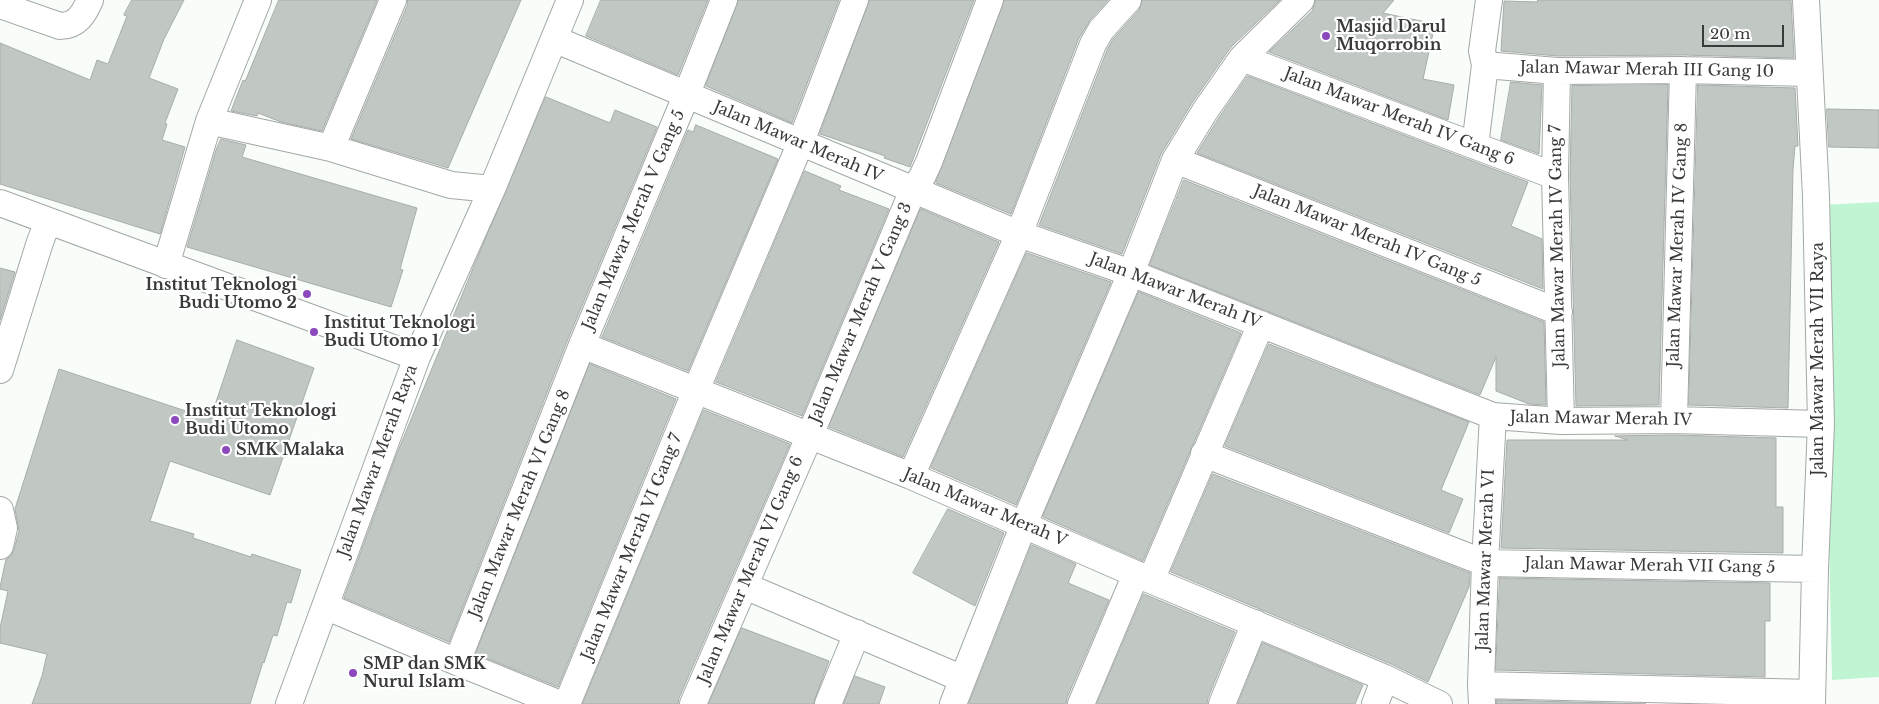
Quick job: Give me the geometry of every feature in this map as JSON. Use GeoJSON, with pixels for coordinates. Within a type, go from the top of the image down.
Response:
{"type":"FeatureCollection","features":[{"type":"Feature","properties":{"kind":"street"},"geometry":{"type":"LineString","coordinates":[[0,5],[60,26],[69,26],[76,22],[86,11],[90,0]]}},
{"type":"Feature","properties":{"kind":"street"},"geometry":{"type":"LineString","coordinates":[[331,148],[393,0]]}},
{"type":"Feature","properties":{"kind":"street","name":"Jalan Mawar Merah Raya"},"geometry":{"type":"LineString","coordinates":[[289,704],[417,357],[492,189],[570,0]]}},
{"type":"Feature","properties":{"kind":"street","name":"Jalan Mawar Merah V Gang 5"},"geometry":{"type":"LineString","coordinates":[[582,345],[724,0]]}},
{"type":"Feature","properties":{"kind":"street","name":"Jalan Mawar Merah VI Gang 7"},"geometry":{"type":"LineString","coordinates":[[567,704],[696,390],[801,142],[855,0]]}},
{"type":"Feature","properties":{"kind":"street","name":"Jalan Mawar Merah V Gang 3"},"geometry":{"type":"LineString","coordinates":[[810,436],[913,190],[929,162],[990,0]]}},
{"type":"Feature","properties":{"kind":"street"},"geometry":{"type":"LineString","coordinates":[[911,476],[1019,234],[1093,44],[1101,30],[1128,0]]}},
{"type":"Feature","properties":{"kind":"street"},"geometry":{"type":"LineString","coordinates":[[953,704],[1024,524],[1131,272],[1175,160],[1242,58],[1301,0]]}},
{"type":"Feature","properties":{"kind":"street"},"geometry":{"type":"LineString","coordinates":[[1475,146],[1485,65],[1482,51],[1489,0]]}},
{"type":"Feature","properties":{"kind":"street","name":"Jalan Mawar Merah VII Raya"},"geometry":{"type":"LineString","coordinates":[[1806,0],[1816,196],[1821,424],[1812,698]]}},
{"type":"Feature","properties":{"kind":"street"},"geometry":{"type":"LineString","coordinates":[[166,265],[209,121],[250,2]]}},
{"type":"Feature","properties":{"kind":"street","name":"Jalan Mawar Merah IV"},"geometry":{"type":"LineString","coordinates":[[554,39],[686,96],[801,142],[1019,234],[1131,272],[1493,416],[1561,421],[1674,420],[1821,424]]}},
{"type":"Feature","properties":{"kind":"street","name":"Jalan Mawar Merah IV Gang 6"},"geometry":{"type":"LineString","coordinates":[[1242,58],[1555,176]]}},
{"type":"Feature","properties":{"kind":"street","name":"Jalan Mawar Merah III Gang 10"},"geometry":{"type":"LineString","coordinates":[[1485,65],[1557,71],[1683,70],[1809,73]]}},
{"type":"Feature","properties":{"kind":"street","name":"Jalan Mawar Merah IV Gang 8"},"geometry":{"type":"LineString","coordinates":[[1674,420],[1683,70]]}},
{"type":"Feature","properties":{"kind":"street","name":"Jalan Mawar Merah IV Gang 7"},"geometry":{"type":"LineString","coordinates":[[1557,71],[1555,176],[1561,421]]}},
{"type":"Feature","properties":{"kind":"street"},"geometry":{"type":"LineString","coordinates":[[209,121],[331,148],[451,184],[492,189]]}},
{"type":"Feature","properties":{"kind":"street","name":"Jalan Mawar Merah IV Gang 5"},"geometry":{"type":"LineString","coordinates":[[1175,160],[1559,312]]}},
{"type":"Feature","properties":{"kind":"street"},"geometry":{"type":"LineString","coordinates":[[0,203],[417,357]]}},
{"type":"Feature","properties":{"kind":"street"},"geometry":{"type":"LineString","coordinates":[[0,370],[48,221]]}},
{"type":"Feature","properties":{"kind":"street"},"geometry":{"type":"LineString","coordinates":[[1081,704],[1204,454],[1261,324]]}},
{"type":"Feature","properties":{"kind":"street","name":"Jalan Mawar Merah V"},"geometry":{"type":"LineString","coordinates":[[582,345],[911,476],[1144,577],[1385,678],[1439,704]]}},
{"type":"Feature","properties":{"kind":"street","name":"Jalan Mawar Merah VI Gang 8"},"geometry":{"type":"LineString","coordinates":[[457,662],[582,345]]}},
{"type":"Feature","properties":{"kind":"street","name":"Jalan Mawar Merah VI"},"geometry":{"type":"LineString","coordinates":[[1482,694],[1485,563],[1493,416]]}},
{"type":"Feature","properties":{"kind":"street","name":"Jalan Mawar Merah VI Gang 6"},"geometry":{"type":"LineString","coordinates":[[693,704],[810,436]]}},
{"type":"Feature","properties":{"kind":"street"},"geometry":{"type":"LineString","coordinates":[[1204,454],[1485,563]]}},
{"type":"Feature","properties":{"kind":"street"},"geometry":{"type":"LineString","coordinates":[[0,510],[4,528],[0,546]]}},
{"type":"Feature","properties":{"kind":"street","name":"Jalan Mawar Merah VII Gang 5"},"geometry":{"type":"LineString","coordinates":[[1485,563],[1815,569]]}},
{"type":"Feature","properties":{"kind":"street"},"geometry":{"type":"LineString","coordinates":[[745,586],[857,632],[963,679]]}},
{"type":"Feature","properties":{"kind":"street"},"geometry":{"type":"LineString","coordinates":[[325,606],[560,704]]}},
{"type":"Feature","properties":{"kind":"street"},"geometry":{"type":"LineString","coordinates":[[1222,704],[1255,623]]}},
{"type":"Feature","properties":{"kind":"street"},"geometry":{"type":"LineString","coordinates":[[828,704],[857,632]]}},
{"type":"Feature","properties":{"kind":"street"},"geometry":{"type":"LineString","coordinates":[[1375,704],[1385,678]]}},
{"type":"Feature","properties":{"kind":"street"},"geometry":{"type":"LineString","coordinates":[[1482,694],[1812,698]]}},
{"type":"Feature","properties":{"kind":"green space"},"geometry":{"type":"Polygon","coordinates":[[[1879,202],[1879,677],[1832,680],[1822,205],[1879,202]]]}},
{"type":"Feature","properties":{"kind":"building"},"geometry":{"type":"Polygon","coordinates":[[[132,0],[184,0],[164,39],[149,78],[178,89],[165,123],[167,124],[162,140],[185,147],[160,234],[0,184],[0,43],[90,80],[97,60],[108,64],[127,16],[124,15],[132,0]]]}},
{"type":"Feature","properties":{"kind":"building"},"geometry":{"type":"Polygon","coordinates":[[[279,0],[377,0],[322,131],[281,122],[258,113],[257,116],[231,111],[279,0]]]}},
{"type":"Feature","properties":{"kind":"building"},"geometry":{"type":"Polygon","coordinates":[[[408,0],[521,0],[448,168],[351,139],[408,0]]]}},
{"type":"Feature","properties":{"kind":"building"},"geometry":{"type":"Polygon","coordinates":[[[601,0],[708,0],[678,75],[586,36],[601,0]]]}},
{"type":"Feature","properties":{"kind":"building"},"geometry":{"type":"Polygon","coordinates":[[[739,0],[839,0],[792,123],[706,86],[739,0]]]}},
{"type":"Feature","properties":{"kind":"building"},"geometry":{"type":"Polygon","coordinates":[[[870,0],[974,0],[910,167],[884,158],[885,156],[820,134],[870,0]]]}},
{"type":"Feature","properties":{"kind":"building"},"geometry":{"type":"Polygon","coordinates":[[[1005,0],[1108,0],[1090,20],[1079,38],[1011,214],[936,183],[1005,0]]]}},
{"type":"Feature","properties":{"kind":"building"},"geometry":{"type":"Polygon","coordinates":[[[1143,0],[1280,0],[1231,47],[1192,103],[1161,154],[1122,254],[1039,225],[1107,50],[1113,39],[1139,10],[1143,0]]]}},
{"type":"Feature","properties":{"kind":"building"},"geometry":{"type":"Polygon","coordinates":[[[1316,0],[1394,0],[1383,13],[1435,24],[1423,79],[1454,85],[1448,120],[1269,52],[1312,11],[1316,0]]]}},
{"type":"Feature","properties":{"kind":"building"},"geometry":{"type":"Polygon","coordinates":[[[1538,0],[1791,0],[1794,58],[1683,55],[1558,56],[1501,51],[1504,1],[1537,2],[1538,0]]]}},
{"type":"Feature","properties":{"kind":"building"},"geometry":{"type":"Polygon","coordinates":[[[1248,76],[1528,182],[1511,226],[1542,239],[1543,289],[1197,153],[1248,76]]]}},
{"type":"Feature","properties":{"kind":"building"},"geometry":{"type":"Polygon","coordinates":[[[1511,82],[1542,85],[1539,154],[1501,140],[1511,82]]]}},
{"type":"Feature","properties":{"kind":"building"},"geometry":{"type":"Polygon","coordinates":[[[1668,85],[1659,405],[1576,406],[1570,176],[1572,86],[1668,85]]]}},
{"type":"Feature","properties":{"kind":"building"},"geometry":{"type":"Polygon","coordinates":[[[1698,85],[1795,88],[1798,146],[1795,146],[1793,169],[1788,408],[1689,405],[1698,85]]]}},
{"type":"Feature","properties":{"kind":"building"},"geometry":{"type":"Polygon","coordinates":[[[546,97],[610,123],[615,110],[657,127],[568,339],[449,642],[344,598],[396,456],[546,97]]]}},
{"type":"Feature","properties":{"kind":"building"},"geometry":{"type":"Polygon","coordinates":[[[1827,109],[1879,110],[1879,148],[1829,147],[1827,109]]]}},
{"type":"Feature","properties":{"kind":"building"},"geometry":{"type":"Polygon","coordinates":[[[696,125],[778,159],[688,371],[602,337],[688,130],[693,132],[696,125]]]}},
{"type":"Feature","properties":{"kind":"building"},"geometry":{"type":"Polygon","coordinates":[[[221,139],[246,145],[242,157],[417,208],[400,269],[403,270],[391,307],[187,247],[221,139]]]}},
{"type":"Feature","properties":{"kind":"building"},"geometry":{"type":"Polygon","coordinates":[[[805,171],[841,186],[839,190],[889,209],[802,416],[716,382],[805,171]]]}},
{"type":"Feature","properties":{"kind":"building"},"geometry":{"type":"Polygon","coordinates":[[[1184,180],[1544,322],[1546,405],[1529,404],[1496,391],[1496,357],[1480,395],[1150,265],[1184,180]]]}},
{"type":"Feature","properties":{"kind":"building"},"geometry":{"type":"Polygon","coordinates":[[[921,209],[999,242],[903,457],[829,427],[921,209]]]}},
{"type":"Feature","properties":{"kind":"building"},"geometry":{"type":"Polygon","coordinates":[[[1027,253],[1111,282],[1016,505],[931,468],[1027,253]]]}},
{"type":"Feature","properties":{"kind":"building"},"geometry":{"type":"Polygon","coordinates":[[[0,268],[15,272],[0,320],[0,268]]]}},
{"type":"Feature","properties":{"kind":"building"},"geometry":{"type":"Polygon","coordinates":[[[1139,292],[1241,333],[1143,561],[1043,517],[1139,292]]]}},
{"type":"Feature","properties":{"kind":"building"},"geometry":{"type":"Polygon","coordinates":[[[237,340],[314,368],[270,495],[170,461],[150,521],[194,534],[193,538],[251,557],[252,554],[301,570],[291,603],[287,602],[277,636],[273,635],[250,704],[32,704],[42,676],[47,654],[0,643],[0,628],[8,591],[0,589],[0,587],[6,559],[11,556],[14,550],[19,531],[15,509],[59,369],[210,419],[237,340]]]}},
{"type":"Feature","properties":{"kind":"building"},"geometry":{"type":"Polygon","coordinates":[[[1269,344],[1469,422],[1441,490],[1463,499],[1449,533],[1225,446],[1269,344]]]}},
{"type":"Feature","properties":{"kind":"building"},"geometry":{"type":"Polygon","coordinates":[[[590,364],[676,399],[558,687],[476,654],[590,364]]]}},
{"type":"Feature","properties":{"kind":"building"},"geometry":{"type":"Polygon","coordinates":[[[704,410],[790,444],[678,704],[583,704],[704,410]]]}},
{"type":"Feature","properties":{"kind":"building"},"geometry":{"type":"Polygon","coordinates":[[[1674,435],[1776,438],[1776,507],[1783,507],[1783,553],[1501,548],[1507,440],[1628,440],[1615,436],[1674,435]]]}},
{"type":"Feature","properties":{"kind":"building"},"geometry":{"type":"Polygon","coordinates":[[[1213,474],[1470,573],[1469,587],[1428,682],[1391,664],[1171,572],[1213,474]]]}},
{"type":"Feature","properties":{"kind":"building"},"geometry":{"type":"Polygon","coordinates":[[[948,509],[1004,533],[975,606],[913,573],[948,509]]]}},
{"type":"Feature","properties":{"kind":"building"},"geometry":{"type":"Polygon","coordinates":[[[1032,545],[1076,564],[1068,583],[1109,600],[1066,704],[969,704],[1032,545]]]}},
{"type":"Feature","properties":{"kind":"building"},"geometry":{"type":"Polygon","coordinates":[[[1500,578],[1770,583],[1770,621],[1765,621],[1765,677],[1496,670],[1500,578]]]}},
{"type":"Feature","properties":{"kind":"building"},"geometry":{"type":"Polygon","coordinates":[[[1144,594],[1235,632],[1207,704],[1097,704],[1144,594]]]}},
{"type":"Feature","properties":{"kind":"building"},"geometry":{"type":"Polygon","coordinates":[[[742,628],[829,661],[813,704],[709,704],[742,628]]]}},
{"type":"Feature","properties":{"kind":"building"},"geometry":{"type":"Polygon","coordinates":[[[1263,643],[1363,685],[1355,704],[1238,704],[1263,643]]]}},
{"type":"Feature","properties":{"kind":"building"},"geometry":{"type":"Polygon","coordinates":[[[855,676],[885,687],[879,704],[844,704],[855,676]]]}},
{"type":"Feature","properties":{"kind":"building"},"geometry":{"type":"Polygon","coordinates":[[[1497,700],[1646,704],[1497,704],[1497,700]]]}},
{"type":"Feature","properties":{"kind":"place","name":"Masjid Darul Muqorrobin"},"geometry":{"type":"Point","coordinates":[1326,36]}},
{"type":"Feature","properties":{"kind":"place","name":"Institut Teknologi Budi Utomo 2"},"geometry":{"type":"Point","coordinates":[307,294]}},
{"type":"Feature","properties":{"kind":"place","name":"Institut Teknologi Budi Utomo 1"},"geometry":{"type":"Point","coordinates":[314,332]}},
{"type":"Feature","properties":{"kind":"place","name":"Institut Teknologi Budi Utomo"},"geometry":{"type":"Point","coordinates":[175,420]}},
{"type":"Feature","properties":{"kind":"place","name":"SMK Malaka"},"geometry":{"type":"Point","coordinates":[226,450]}},
{"type":"Feature","properties":{"kind":"place","name":"SMP dan SMK Nurul Islam"},"geometry":{"type":"Point","coordinates":[353,673]}}]}
